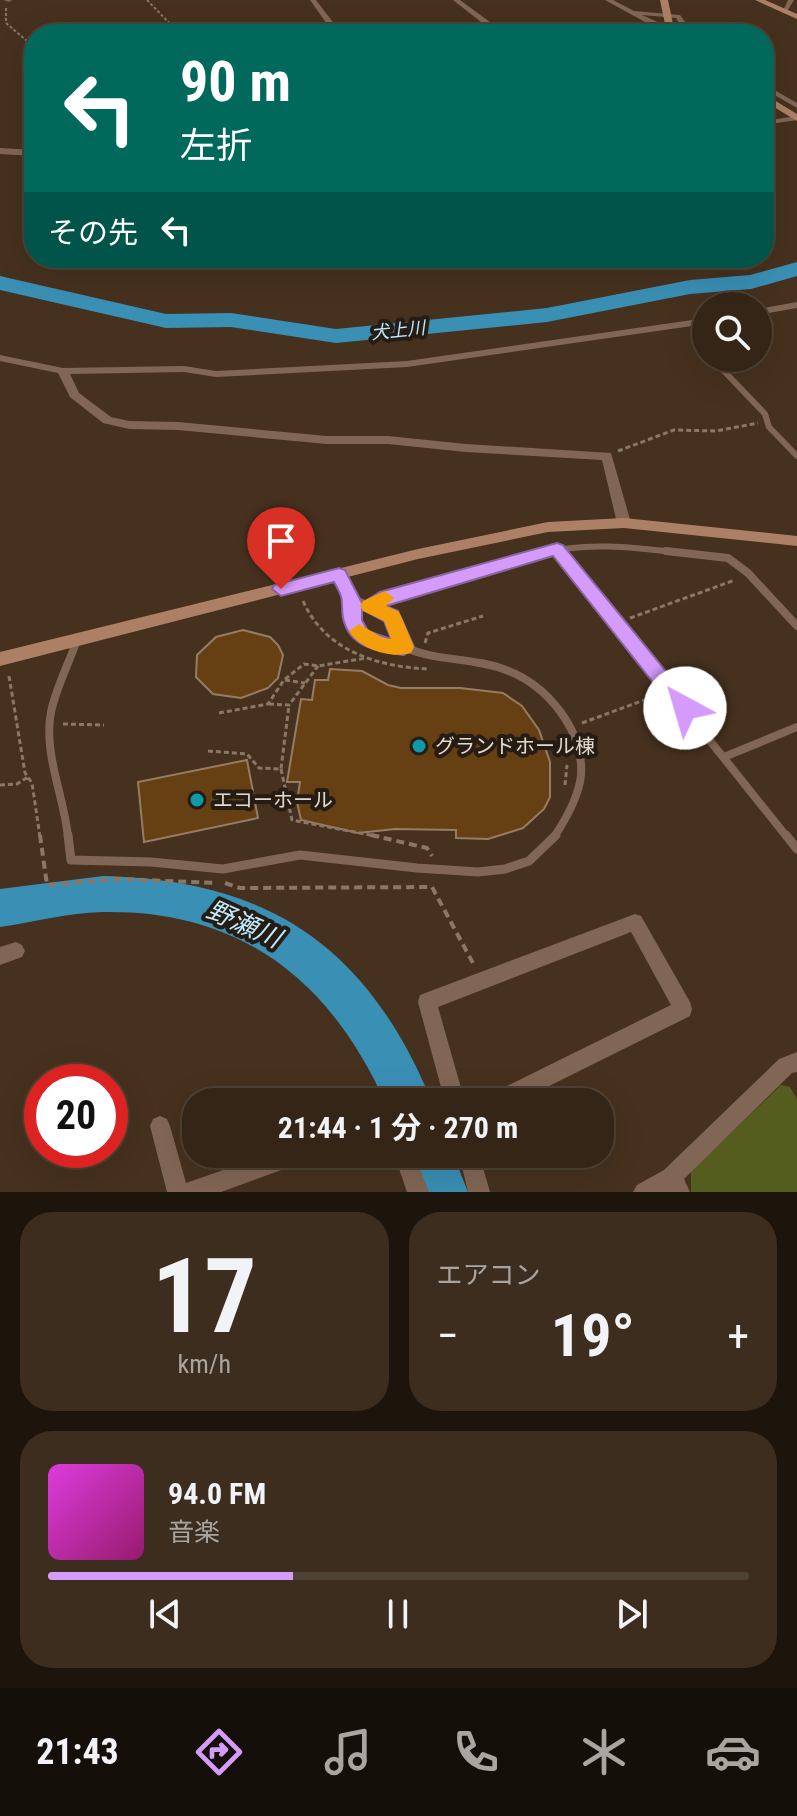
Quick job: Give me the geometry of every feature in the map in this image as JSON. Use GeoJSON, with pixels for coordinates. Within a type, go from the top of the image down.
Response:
{"type":"FeatureCollection","features":[{"type":"Feature","properties":{"kind":"street"},"geometry":{"type":"LineString","coordinates":[[313,0],[331,24]]}},
{"type":"Feature","properties":{"kind":"street"},"geometry":{"type":"LineString","coordinates":[[456,0],[489,24]]}},
{"type":"Feature","properties":{"kind":"street"},"geometry":{"type":"LineString","coordinates":[[608,0],[655,24]]}},
{"type":"Feature","properties":{"kind":"street"},"geometry":{"type":"LineString","coordinates":[[664,0],[665,13],[671,24]]}},
{"type":"Feature","properties":{"kind":"street"},"geometry":{"type":"LineString","coordinates":[[759,0],[797,17]]}},
{"type":"Feature","properties":{"kind":"street"},"geometry":{"type":"LineString","coordinates":[[784,12],[791,0]]}},
{"type":"Feature","properties":{"kind":"street"},"geometry":{"type":"LineString","coordinates":[[634,12],[678,16],[683,24]]}},
{"type":"Feature","properties":{"kind":"street"},"geometry":{"type":"LineString","coordinates":[[774,92],[797,106]]}},
{"type":"Feature","properties":{"kind":"street"},"geometry":{"type":"LineString","coordinates":[[774,103],[797,118]]}},
{"type":"Feature","properties":{"kind":"street"},"geometry":{"type":"LineString","coordinates":[[774,121],[797,118]]}},
{"type":"Feature","properties":{"kind":"street"},"geometry":{"type":"LineString","coordinates":[[0,151],[24,152]]}},
{"type":"Feature","properties":{"kind":"street"},"geometry":{"type":"LineString","coordinates":[[772,309],[797,305]]}},
{"type":"Feature","properties":{"kind":"street"},"geometry":{"type":"LineString","coordinates":[[0,358],[63,371],[184,369],[216,374],[407,364],[692,323]]}},
{"type":"Feature","properties":{"kind":"street"},"geometry":{"type":"LineString","coordinates":[[63,371],[74,395],[107,420],[129,425],[607,456],[624,523]]}},
{"type":"Feature","properties":{"kind":"street"},"geometry":{"type":"LineString","coordinates":[[0,659],[504,534],[578,524],[624,523],[797,541]]}},
{"type":"Feature","properties":{"kind":"street"},"geometry":{"type":"LineString","coordinates":[[451,1088],[427,1002],[635,922],[683,1009],[524,1088]]}},
{"type":"Feature","properties":{"kind":"street"},"geometry":{"type":"LineString","coordinates":[[644,1192],[675,1184],[786,1066],[796,1064]]}},
{"type":"Feature","properties":{"kind":"street"},"geometry":{"type":"LineString","coordinates":[[160,1126],[178,1192]]}},
{"type":"Feature","properties":{"kind":"street"},"geometry":{"type":"LineString","coordinates":[[191,1192],[259,1168]]}},
{"type":"Feature","properties":{"kind":"street"},"geometry":{"type":"LineString","coordinates":[[409,1168],[418,1192]]}},
{"type":"Feature","properties":{"kind":"street"},"geometry":{"type":"LineString","coordinates":[[473,1168],[479,1192]]}},
{"type":"Feature","properties":{"kind":"lane"},"geometry":{"type":"LineString","coordinates":[[725,372],[765,414],[769,427],[797,456]]}},
{"type":"Feature","properties":{"kind":"lane"},"geometry":{"type":"LineString","coordinates":[[369,606],[387,597],[557,549],[632,547],[728,558],[748,573],[797,626]]}},
{"type":"Feature","properties":{"kind":"lane"},"geometry":{"type":"LineString","coordinates":[[557,549],[797,849]]}},
{"type":"Feature","properties":{"kind":"lane"},"geometry":{"type":"LineString","coordinates":[[77,640],[51,712],[50,752],[65,808],[71,860],[162,862],[223,869],[298,855],[498,872],[532,860],[565,821],[580,790],[582,760],[571,728],[556,707],[519,675],[493,666],[422,657],[404,647],[380,644],[361,636],[352,620],[353,599],[339,575]]}},
{"type":"Feature","properties":{"kind":"lane"},"geometry":{"type":"LineString","coordinates":[[353,599],[391,616],[404,647]]}},
{"type":"Feature","properties":{"kind":"lane"},"geometry":{"type":"LineString","coordinates":[[724,757],[797,727]]}},
{"type":"Feature","properties":{"kind":"path"},"geometry":{"type":"LineString","coordinates":[[7,0],[6,23],[24,38]]}},
{"type":"Feature","properties":{"kind":"path"},"geometry":{"type":"LineString","coordinates":[[147,0],[170,24]]}},
{"type":"Feature","properties":{"kind":"path"},"geometry":{"type":"LineString","coordinates":[[607,456],[674,430],[716,431],[767,421]]}},
{"type":"Feature","properties":{"kind":"path"},"geometry":{"type":"LineString","coordinates":[[630,618],[739,578]]}},
{"type":"Feature","properties":{"kind":"path"},"geometry":{"type":"LineString","coordinates":[[303,601],[316,626],[336,644],[368,657],[434,669]]}},
{"type":"Feature","properties":{"kind":"path"},"geometry":{"type":"LineString","coordinates":[[415,654],[425,644],[428,633],[483,616]]}},
{"type":"Feature","properties":{"kind":"path"},"geometry":{"type":"LineString","coordinates":[[268,704],[284,680],[304,664],[318,666],[368,657]]}},
{"type":"Feature","properties":{"kind":"path"},"geometry":{"type":"LineString","coordinates":[[318,666],[289,705],[281,769],[292,820],[387,836],[427,848],[439,869]]}},
{"type":"Feature","properties":{"kind":"path"},"geometry":{"type":"LineString","coordinates":[[284,680],[305,683]]}},
{"type":"Feature","properties":{"kind":"path"},"geometry":{"type":"LineString","coordinates":[[571,728],[670,690]]}},
{"type":"Feature","properties":{"kind":"path"},"geometry":{"type":"LineString","coordinates":[[219,713],[268,704],[289,705]]}},
{"type":"Feature","properties":{"kind":"path"},"geometry":{"type":"LineString","coordinates":[[51,723],[104,725]]}},
{"type":"Feature","properties":{"kind":"path"},"geometry":{"type":"LineString","coordinates":[[208,751],[247,754],[259,768],[281,769]]}},
{"type":"Feature","properties":{"kind":"path"},"geometry":{"type":"LineString","coordinates":[[564,797],[568,753]]}},
{"type":"Feature","properties":{"kind":"path"},"geometry":{"type":"LineString","coordinates":[[0,785],[17,784],[28,777]]}},
{"type":"Feature","properties":{"kind":"green space"},"geometry":{"type":"Polygon","coordinates":[[[781,1085],[790,1087],[797,1099],[797,1192],[691,1192],[691,1171],[781,1085]]]}},
{"type":"Feature","properties":{"kind":"building"},"geometry":{"type":"Polygon","coordinates":[[[243,630],[270,637],[278,645],[283,655],[278,678],[268,688],[241,698],[213,694],[196,677],[197,655],[216,637],[243,630]]]}},
{"type":"Feature","properties":{"kind":"building","name":"グランドホール棟"},"geometry":{"type":"Polygon","coordinates":[[[330,669],[362,671],[388,685],[401,688],[460,688],[503,693],[522,706],[539,730],[550,762],[550,797],[544,809],[523,828],[488,839],[456,838],[456,830],[395,829],[358,833],[301,820],[297,802],[300,782],[287,782],[301,699],[312,700],[315,680],[328,680],[330,669]]]}},
{"type":"Feature","properties":{"kind":"building","name":"エコーホール"},"geometry":{"type":"Polygon","coordinates":[[[247,760],[258,818],[144,842],[138,782],[247,760]]]}},
{"type":"Feature","properties":{"kind":"waterway","name":"犬上川"},"geometry":{"type":"LineString","coordinates":[[0,283],[166,321],[231,320],[336,336],[547,315],[690,287],[751,282],[797,269]]}},
{"type":"Feature","properties":{"kind":"waterway","name":"野瀬川"},"geometry":{"type":"LineString","coordinates":[[0,908],[90,895],[156,895],[205,905],[250,922],[291,946],[328,976],[360,1012],[387,1055],[402,1088]]}},
{"type":"Feature","properties":{"kind":"waterway","name":"野瀬川"},"geometry":{"type":"LineString","coordinates":[[435,1168],[444,1192]]}},
{"type":"Feature","properties":{"kind":"slow traffic"},"geometry":{"type":"LineString","coordinates":[[359,631],[361,636],[380,644],[404,647],[391,616],[369,606],[385,598]]}},
{"type":"Feature","properties":{"kind":"place","name":"グランドホール棟"},"geometry":{"type":"Point","coordinates":[419,746]}},
{"type":"Feature","properties":{"kind":"place","name":"エコーホール"},"geometry":{"type":"Point","coordinates":[197,800]}},
{"type":"Feature","properties":{"kind":"route"},"geometry":{"type":"LineString","coordinates":[[281,589],[339,575],[353,599],[352,620],[361,636],[380,644],[404,647],[391,616],[369,606],[387,597],[557,549],[685,708]]}}]}
